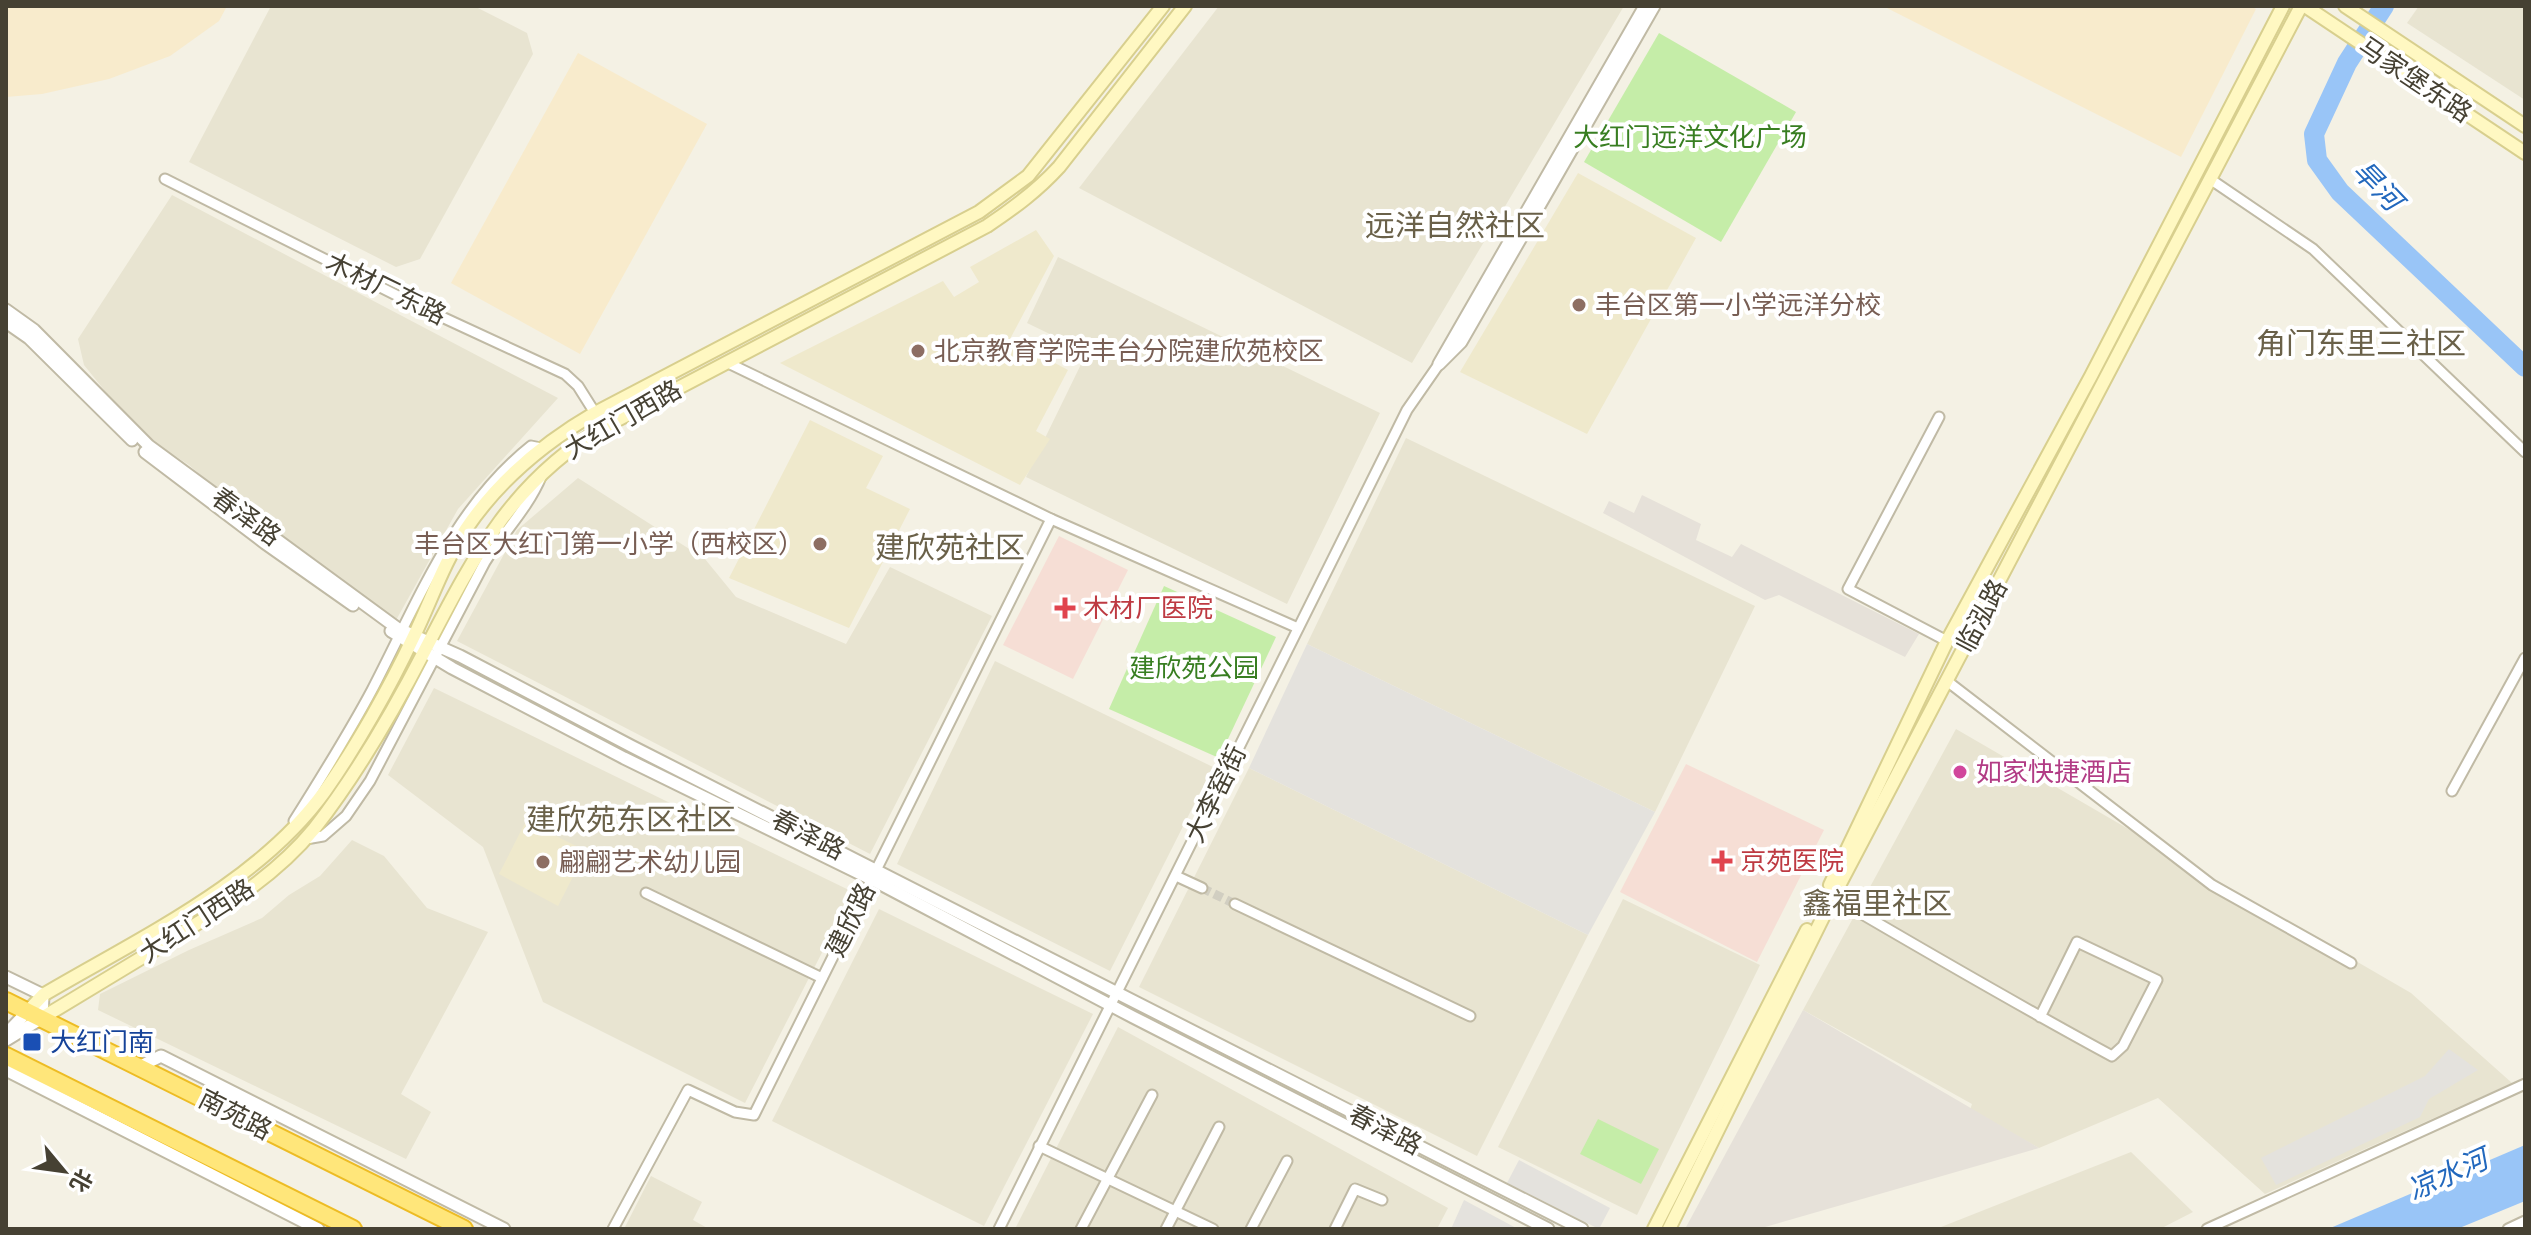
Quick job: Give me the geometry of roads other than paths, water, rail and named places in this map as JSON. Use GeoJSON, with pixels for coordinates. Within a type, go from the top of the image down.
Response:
{"type":"FeatureCollection","features":[{"type":"Feature","properties":{"kind":"highway","name":"南苑路"},"geometry":{"type":"LineString","coordinates":[[6,1001],[464,1229]]}},
{"type":"Feature","properties":{"kind":"highway","name":"南苑路"},"geometry":{"type":"LineString","coordinates":[[6,1056],[353,1229]]}},
{"type":"Feature","properties":{"kind":"main road","name":"大红门西路"},"geometry":{"type":"LineString","coordinates":[[35,1015],[43,995],[199,903],[238,877],[284,838],[332,781],[454,541],[468,520],[541,448],[595,413],[979,212],[1010,190],[1046,156],[1163,6]]}},
{"type":"Feature","properties":{"kind":"main road","name":"大红门西路"},"geometry":{"type":"LineString","coordinates":[[35,1015],[248,891],[306,839],[341,793],[432,650],[459,583],[486,540],[515,500],[544,470],[571,447],[987,226],[1021,204],[1059,167],[1185,6]]}},
{"type":"Feature","properties":{"kind":"main road","name":"临泓路"},"geometry":{"type":"LineString","coordinates":[[1654,1229],[1826,893],[1947,641],[2091,376],[2283,6]]}},
{"type":"Feature","properties":{"kind":"main road","name":"临泓路"},"geometry":{"type":"LineString","coordinates":[[1669,1229],[1833,897],[2303,6]]}},
{"type":"Feature","properties":{"kind":"main road","name":"马家堡东路"},"geometry":{"type":"LineString","coordinates":[[2303,6],[2525,153]]}},
{"type":"Feature","properties":{"kind":"main road","name":"马家堡东路"},"geometry":{"type":"LineString","coordinates":[[2345,6],[2525,126]]}},
{"type":"Feature","properties":{"kind":"street","name":"大李窑街"},"geometry":{"type":"LineString","coordinates":[[999,1229],[1407,410],[1439,364],[1645,6]]}},
{"type":"Feature","properties":{"kind":"street","name":"大李窑街"},"geometry":{"type":"LineString","coordinates":[[1439,364],[1461,342],[1654,6]]}},
{"type":"Feature","properties":{"kind":"street","name":"木材厂东路"},"geometry":{"type":"LineString","coordinates":[[165,179],[416,305],[565,374],[578,386],[595,413]]}},
{"type":"Feature","properties":{"kind":"street"},"geometry":{"type":"LineString","coordinates":[[2210,179],[2313,249],[2525,452]]}},
{"type":"Feature","properties":{"kind":"street","name":"春泽路"},"geometry":{"type":"LineString","coordinates":[[6,310],[34,330],[149,446],[407,637]]}},
{"type":"Feature","properties":{"kind":"street","name":"春泽路"},"geometry":{"type":"LineString","coordinates":[[6,322],[29,338],[144,452],[265,543],[407,637],[624,758],[874,874],[1113,997],[1548,1229]]}},
{"type":"Feature","properties":{"kind":"street"},"geometry":{"type":"LineString","coordinates":[[726,362],[1051,519],[1298,628]]}},
{"type":"Feature","properties":{"kind":"street"},"geometry":{"type":"LineString","coordinates":[[1939,417],[1848,589],[1947,641]]}},
{"type":"Feature","properties":{"kind":"street","name":"建欣路"},"geometry":{"type":"LineString","coordinates":[[613,1229],[688,1090],[735,1112],[754,1115],[1051,519]]}},
{"type":"Feature","properties":{"kind":"street"},"geometry":{"type":"LineString","coordinates":[[306,839],[323,836],[346,816],[370,781],[432,650]]}},
{"type":"Feature","properties":{"kind":"street"},"geometry":{"type":"LineString","coordinates":[[2452,791],[2525,658]]}},
{"type":"Feature","properties":{"kind":"street"},"geometry":{"type":"LineString","coordinates":[[1947,681],[2212,885],[2351,963]]}},
{"type":"Feature","properties":{"kind":"street"},"geometry":{"type":"LineString","coordinates":[[1176,876],[1202,888]]}},
{"type":"Feature","properties":{"kind":"street"},"geometry":{"type":"LineString","coordinates":[[646,893],[822,978]]}},
{"type":"Feature","properties":{"kind":"street"},"geometry":{"type":"LineString","coordinates":[[1833,897],[2040,1017],[2112,1056],[2123,1046],[2157,980],[2077,942],[2040,1017]]}},
{"type":"Feature","properties":{"kind":"street"},"geometry":{"type":"LineString","coordinates":[[1235,904],[1470,1016]]}},
{"type":"Feature","properties":{"kind":"street"},"geometry":{"type":"LineString","coordinates":[[6,977],[43,995]]}},
{"type":"Feature","properties":{"kind":"street","name":"春泽路"},"geometry":{"type":"LineString","coordinates":[[1113,997],[1582,1229]]}},
{"type":"Feature","properties":{"kind":"street"},"geometry":{"type":"LineString","coordinates":[[6,1037],[35,1015]]}},
{"type":"Feature","properties":{"kind":"street"},"geometry":{"type":"LineString","coordinates":[[139,1067],[161,1056],[504,1229]]}},
{"type":"Feature","properties":{"kind":"street"},"geometry":{"type":"LineString","coordinates":[[6,1070],[318,1229]]}},
{"type":"Feature","properties":{"kind":"street"},"geometry":{"type":"LineString","coordinates":[[2207,1229],[2525,1084]]}},
{"type":"Feature","properties":{"kind":"street"},"geometry":{"type":"LineString","coordinates":[[1081,1229],[1152,1095]]}},
{"type":"Feature","properties":{"kind":"street"},"geometry":{"type":"LineString","coordinates":[[1166,1229],[1219,1127]]}},
{"type":"Feature","properties":{"kind":"street"},"geometry":{"type":"LineString","coordinates":[[1039,1146],[1213,1229]]}},
{"type":"Feature","properties":{"kind":"street"},"geometry":{"type":"LineString","coordinates":[[1251,1229],[1287,1161]]}},
{"type":"Feature","properties":{"kind":"street"},"geometry":{"type":"LineString","coordinates":[[263,1182],[305,1223]]}},
{"type":"Feature","properties":{"kind":"street"},"geometry":{"type":"LineString","coordinates":[[1335,1229],[1355,1189],[1382,1200]]}},
{"type":"Feature","properties":{"kind":"street"},"geometry":{"type":"LineString","coordinates":[[2508,1229],[2525,1221]]}},
{"type":"Feature","properties":{"kind":"water"},"geometry":{"type":"Polygon","coordinates":[[[2525,1145],[2525,1201],[2457,1229],[2328,1229],[2525,1145]]]}},
{"type":"Feature","properties":{"kind":"waterway","name":"旱河"},"geometry":{"type":"LineString","coordinates":[[2384,6],[2347,63],[2314,134],[2317,160],[2340,192],[2525,367]]}},
{"type":"Feature","properties":{"kind":"tunnel"},"geometry":{"type":"LineString","coordinates":[[1202,888],[1235,904]]}},
{"type":"Feature","properties":{"kind":"place","name":"丰台区第一小学远洋分校"},"geometry":{"type":"Point","coordinates":[1579,305]}},
{"type":"Feature","properties":{"kind":"place","name":"北京教育学院丰台分院建欣苑校区"},"geometry":{"type":"Point","coordinates":[918,351]}},
{"type":"Feature","properties":{"kind":"place","name":"丰台区大红门第一小学（西校区）"},"geometry":{"type":"Point","coordinates":[820,544]}},
{"type":"Feature","properties":{"kind":"place","name":"木材厂医院"},"geometry":{"type":"Point","coordinates":[1065,608]}},
{"type":"Feature","properties":{"kind":"place","name":"如家快捷酒店"},"geometry":{"type":"Point","coordinates":[1960,772]}},
{"type":"Feature","properties":{"kind":"place","name":"京苑医院"},"geometry":{"type":"Point","coordinates":[1722,861]}},
{"type":"Feature","properties":{"kind":"place","name":"翩翩艺术幼儿园"},"geometry":{"type":"Point","coordinates":[543,862]}},
{"type":"Feature","properties":{"kind":"place","name":"大红门南"},"geometry":{"type":"Point","coordinates":[32,1042]}},
{"type":"Feature","properties":{"kind":"district","name":"远洋自然社区"},"geometry":{"type":"Point","coordinates":[1455,226]}},
{"type":"Feature","properties":{"kind":"district","name":"角门东里三社区"},"geometry":{"type":"Point","coordinates":[2361,344]}},
{"type":"Feature","properties":{"kind":"district","name":"建欣苑社区"},"geometry":{"type":"Point","coordinates":[950,548]}},
{"type":"Feature","properties":{"kind":"district","name":"建欣苑东区社区"},"geometry":{"type":"Point","coordinates":[631,820]}},
{"type":"Feature","properties":{"kind":"district","name":"鑫福里社区"},"geometry":{"type":"Point","coordinates":[1877,904]}},
{"type":"Feature","properties":{"kind":"park label","name":"大红门远洋文化广场"},"geometry":{"type":"Point","coordinates":[1690,137]}},
{"type":"Feature","properties":{"kind":"park label","name":"建欣苑公园"},"geometry":{"type":"Point","coordinates":[1194,668]}},
{"type":"Feature","properties":{"kind":"water label","name":"凉水河"},"geometry":{"type":"Point","coordinates":[2448,1175]}}]}
